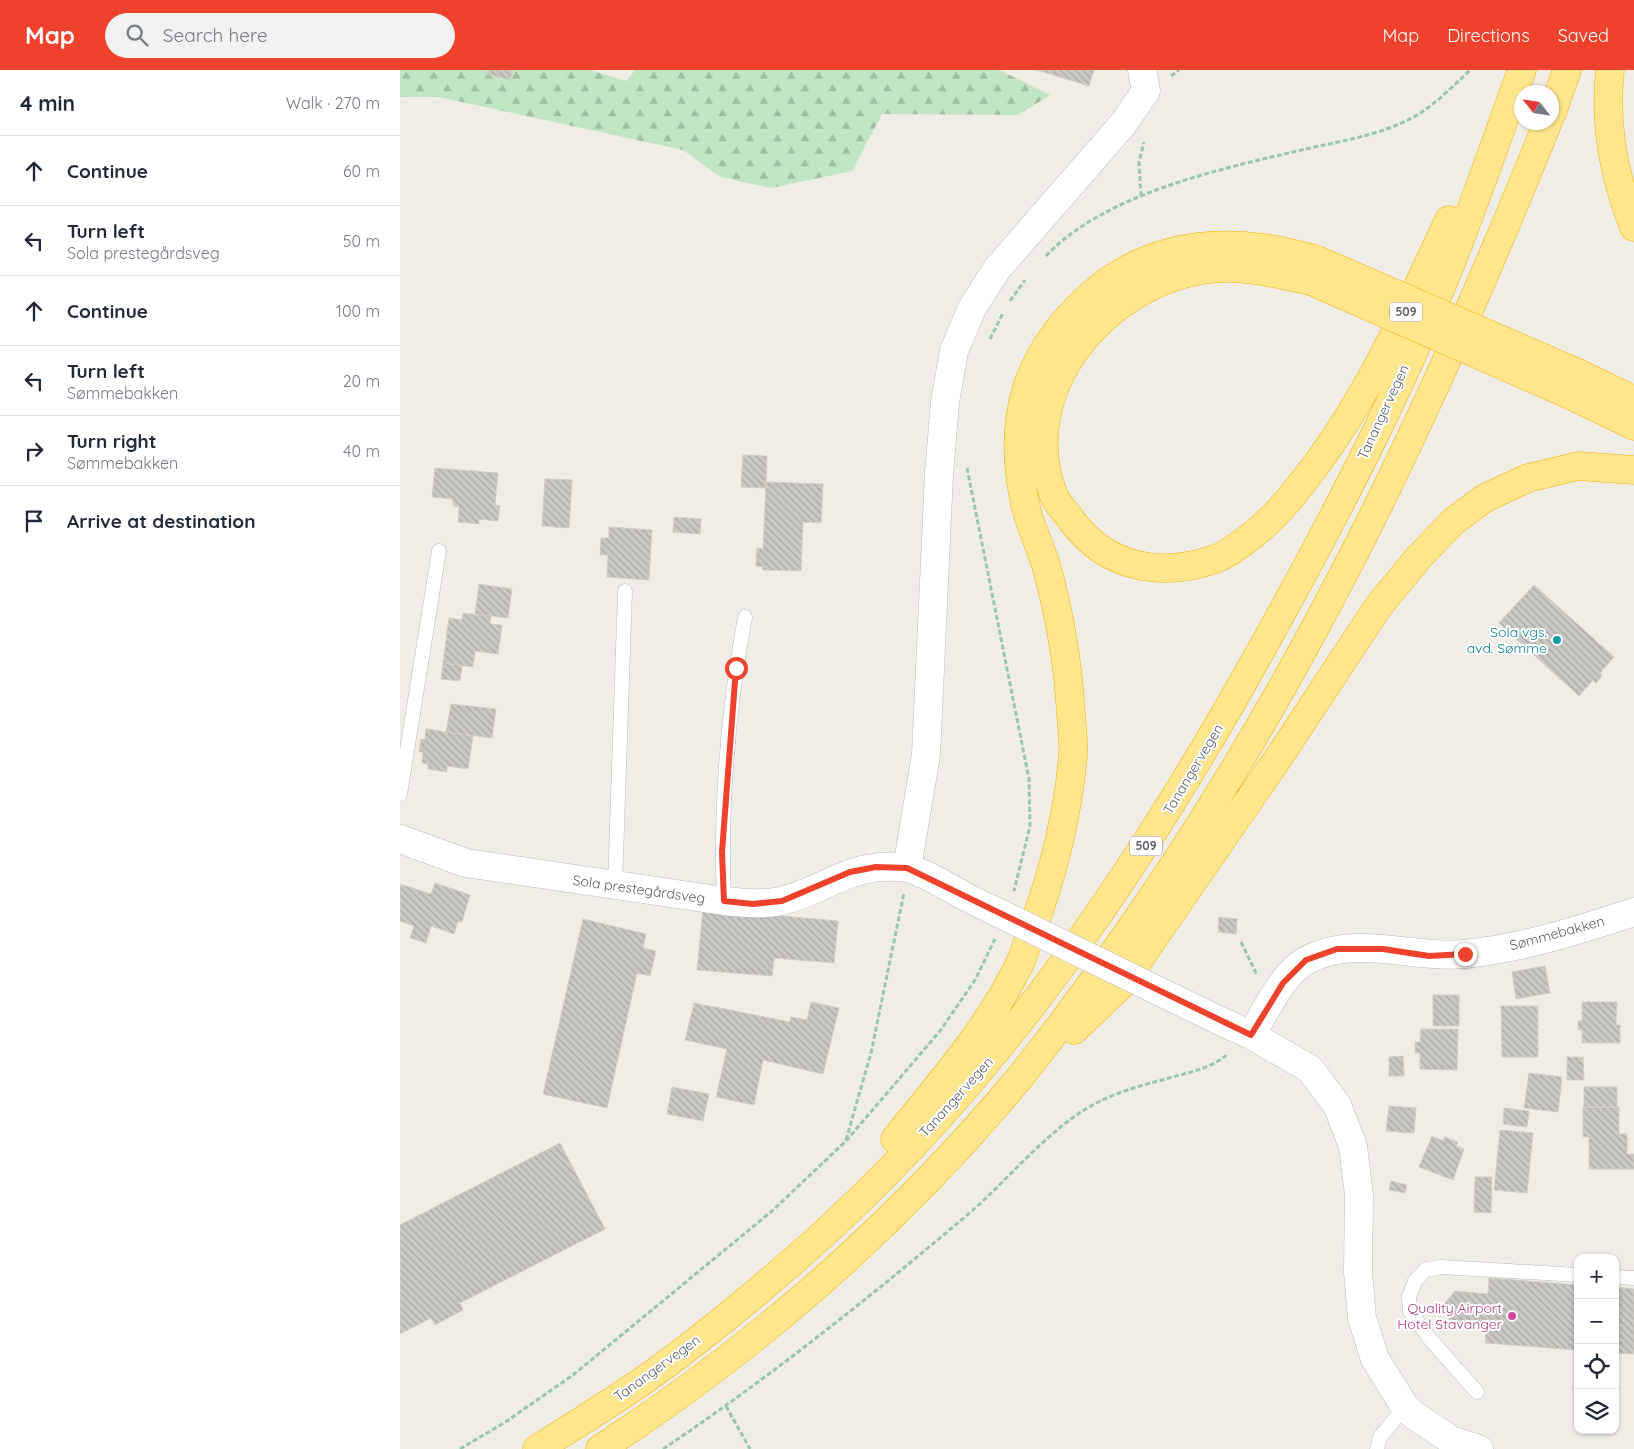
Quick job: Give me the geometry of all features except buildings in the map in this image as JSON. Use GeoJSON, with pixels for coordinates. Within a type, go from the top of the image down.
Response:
{"type":"FeatureCollection","features":[{"type":"Feature","properties":{"kind":"highway","name":"509"},"geometry":{"type":"LineString","coordinates":[[1313,270],[1210,269],[1169,278],[1128,298],[1091,329],[1064,368],[1045,417],[1044,454],[1054,497],[1081,533],[1114,558],[1150,569],[1188,566],[1218,558],[1256,532],[1293,494],[1341,431],[1385,355],[1521,70]]}},
{"type":"Feature","properties":{"kind":"highway","name":"Tanangervegen"},"geometry":{"type":"LineString","coordinates":[[537,1449],[647,1378],[732,1312],[810,1246],[894,1165],[980,1072],[1053,979],[1126,876],[1184,785],[1237,696],[1319,546],[1441,289],[1521,70]]}},
{"type":"Feature","properties":{"kind":"highway"},"geometry":{"type":"LineString","coordinates":[[1559,94],[1568,70]]}},
{"type":"Feature","properties":{"kind":"highway"},"geometry":{"type":"LineString","coordinates":[[1610,70],[1607,94],[1611,145],[1620,192],[1634,227]]}},
{"type":"Feature","properties":{"kind":"highway","name":"509"},"geometry":{"type":"LineString","coordinates":[[1006,1094],[1081,1000],[1149,903],[1244,755],[1365,535],[1509,216],[1545,130]]}},
{"type":"Feature","properties":{"kind":"highway","name":"509"},"geometry":{"type":"LineString","coordinates":[[810,1246],[939,1084],[987,1020],[1020,963],[1052,875],[1065,813],[1073,753],[1069,682],[1062,624],[1024,501],[1017,452],[1020,408],[1029,379],[1040,354],[1071,312],[1111,277],[1162,252],[1214,246],[1264,248],[1574,384],[1634,400]]}},
{"type":"Feature","properties":{"kind":"highway","name":"509"},"geometry":{"type":"LineString","coordinates":[[1574,384],[1634,426]]}},
{"type":"Feature","properties":{"kind":"highway","name":"509"},"geometry":{"type":"LineString","coordinates":[[600,1449],[667,1405],[754,1338],[833,1271],[918,1189],[1006,1094],[1122,984],[1276,762],[1378,607],[1419,557],[1455,520],[1486,498],[1528,478],[1578,466],[1634,470]]}},
{"type":"Feature","properties":{"kind":"street"},"geometry":{"type":"LineString","coordinates":[[1142,70],[1146,91],[1123,124],[997,269],[972,308],[954,351],[945,402],[939,474],[926,755],[907,868],[1251,1035],[1310,1069],[1337,1105],[1353,1146],[1359,1196],[1358,1272],[1362,1318],[1375,1359],[1405,1407],[1451,1440],[1479,1449]]}},
{"type":"Feature","properties":{"kind":"street","name":"Sola prestegårdsveg"},"geometry":{"type":"LineString","coordinates":[[400,839],[466,863],[615,886],[753,904],[782,901],[850,872],[876,867],[907,868]]}},
{"type":"Feature","properties":{"kind":"street","name":"Sømmebakken"},"geometry":{"type":"LineString","coordinates":[[1251,1035],[1283,983],[1306,960],[1337,949],[1383,949],[1429,956],[1465,954],[1533,943],[1634,912]]}},
{"type":"Feature","properties":{"kind":"lane"},"geometry":{"type":"LineString","coordinates":[[400,794],[439,551]]}},
{"type":"Feature","properties":{"kind":"lane"},"geometry":{"type":"LineString","coordinates":[[615,886],[625,591]]}},
{"type":"Feature","properties":{"kind":"lane"},"geometry":{"type":"LineString","coordinates":[[724,901],[722,852],[732,707],[745,618]]}},
{"type":"Feature","properties":{"kind":"lane"},"geometry":{"type":"LineString","coordinates":[[1477,1392],[1430,1339],[1410,1311],[1408,1297],[1415,1282],[1425,1270],[1441,1267],[1574,1275]]}},
{"type":"Feature","properties":{"kind":"lane"},"geometry":{"type":"LineString","coordinates":[[1619,1277],[1634,1278]]}},
{"type":"Feature","properties":{"kind":"lane"},"geometry":{"type":"LineString","coordinates":[[1377,1449],[1380,1437],[1405,1407]]}},
{"type":"Feature","properties":{"kind":"path"},"geometry":{"type":"LineString","coordinates":[[1040,263],[1057,244],[1099,216],[1141,196],[1219,171],[1372,134],[1409,120],[1441,98],[1470,70]]}},
{"type":"Feature","properties":{"kind":"path"},"geometry":{"type":"LineString","coordinates":[[1009,304],[1029,275]]}},
{"type":"Feature","properties":{"kind":"path"},"geometry":{"type":"LineString","coordinates":[[989,341],[1004,311]]}},
{"type":"Feature","properties":{"kind":"path"},"geometry":{"type":"LineString","coordinates":[[967,466],[1029,779],[1030,826],[1013,894]]}},
{"type":"Feature","properties":{"kind":"path"},"geometry":{"type":"LineString","coordinates":[[846,1141],[871,1053],[907,868]]}},
{"type":"Feature","properties":{"kind":"path"},"geometry":{"type":"LineString","coordinates":[[460,1449],[504,1423],[572,1375],[772,1211],[846,1141],[940,1031],[975,980],[997,936]]}},
{"type":"Feature","properties":{"kind":"path"},"geometry":{"type":"LineString","coordinates":[[663,1449],[726,1406],[928,1248],[969,1214],[1048,1136],[1080,1113],[1123,1092],[1204,1069],[1224,1057],[1251,1035]]}},
{"type":"Feature","properties":{"kind":"path"},"geometry":{"type":"LineString","coordinates":[[726,1406],[750,1449]]}},
{"type":"Feature","properties":{"kind":"green space"},"geometry":{"type":"Polygon","coordinates":[[[400,70],[589,70],[627,81],[635,70],[999,70],[1050,95],[1018,115],[882,114],[852,171],[771,188],[720,177],[683,150],[439,97],[400,97],[400,70]]]}},
{"type":"Feature","properties":{"kind":"place","name":"Sola vgs. avd. Sømme"},"geometry":{"type":"Point","coordinates":[1557,640]}},
{"type":"Feature","properties":{"kind":"place","name":"Quality Airport Hotel Stavanger"},"geometry":{"type":"Point","coordinates":[1512,1316]}},
{"type":"Feature","properties":{"kind":"route"},"geometry":{"type":"LineString","coordinates":[[736,668],[732,697],[722,852],[724,901],[753,904],[782,901],[850,872],[876,867],[907,868],[1251,1035],[1283,983],[1306,960],[1337,949],[1383,949],[1429,956],[1465,954]]}}]}
